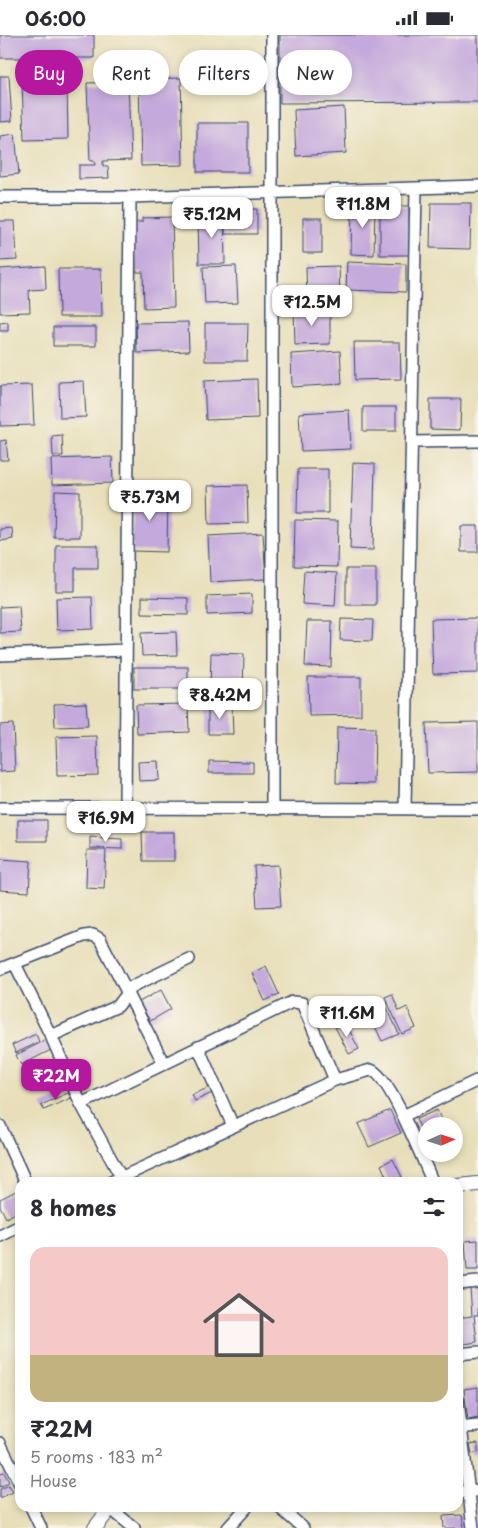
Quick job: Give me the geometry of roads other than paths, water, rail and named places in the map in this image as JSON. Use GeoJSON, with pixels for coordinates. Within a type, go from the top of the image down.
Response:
{"type":"FeatureCollection","features":[{"type":"Feature","properties":{"kind":"street"},"geometry":{"type":"LineString","coordinates":[[272,35],[272,809]]}},
{"type":"Feature","properties":{"kind":"street"},"geometry":{"type":"LineString","coordinates":[[0,197],[130,197],[478,186]]}},
{"type":"Feature","properties":{"kind":"street"},"geometry":{"type":"LineString","coordinates":[[405,809],[416,189]]}},
{"type":"Feature","properties":{"kind":"street"},"geometry":{"type":"LineString","coordinates":[[124,809],[130,197]]}},
{"type":"Feature","properties":{"kind":"street"},"geometry":{"type":"LineString","coordinates":[[411,442],[478,441]]}},
{"type":"Feature","properties":{"kind":"street"},"geometry":{"type":"LineString","coordinates":[[0,655],[126,649]]}},
{"type":"Feature","properties":{"kind":"street"},"geometry":{"type":"LineString","coordinates":[[0,808],[478,809]]}},
{"type":"Feature","properties":{"kind":"street"},"geometry":{"type":"LineString","coordinates":[[0,969],[84,936],[93,935],[100,939],[128,990],[164,1064]]}},
{"type":"Feature","properties":{"kind":"street"},"geometry":{"type":"LineString","coordinates":[[51,1035],[118,1006],[128,990],[189,959]]}},
{"type":"Feature","properties":{"kind":"street"},"geometry":{"type":"LineString","coordinates":[[15,964],[51,1035],[81,1104],[120,1177],[335,1080],[371,1070],[376,1071],[382,1076],[403,1116],[429,1177]]}},
{"type":"Feature","properties":{"kind":"street"},"geometry":{"type":"LineString","coordinates":[[81,1104],[292,1002],[298,1001],[302,1003],[335,1080]]}},
{"type":"Feature","properties":{"kind":"street"},"geometry":{"type":"LineString","coordinates":[[198,1047],[233,1126]]}},
{"type":"Feature","properties":{"kind":"street"},"geometry":{"type":"LineString","coordinates":[[403,1116],[476,1081]]}},
{"type":"Feature","properties":{"kind":"street"},"geometry":{"type":"LineString","coordinates":[[1,1132],[23,1177]]}},
{"type":"Feature","properties":{"kind":"street"},"geometry":{"type":"LineString","coordinates":[[463,1186],[478,1184]]}},
{"type":"Feature","properties":{"kind":"street"},"geometry":{"type":"LineString","coordinates":[[0,1236],[15,1228]]}},
{"type":"Feature","properties":{"kind":"street"},"geometry":{"type":"LineString","coordinates":[[463,1283],[478,1281]]}},
{"type":"Feature","properties":{"kind":"street"},"geometry":{"type":"LineString","coordinates":[[463,1354],[478,1352]]}},
{"type":"Feature","properties":{"kind":"street"},"geometry":{"type":"LineString","coordinates":[[463,1428],[478,1426]]}},
{"type":"Feature","properties":{"kind":"street"},"geometry":{"type":"LineString","coordinates":[[0,1443],[15,1466]]}},
{"type":"Feature","properties":{"kind":"street"},"geometry":{"type":"LineString","coordinates":[[463,1456],[473,1528]]}},
{"type":"Feature","properties":{"kind":"street"},"geometry":{"type":"LineString","coordinates":[[33,1512],[41,1528]]}},
{"type":"Feature","properties":{"kind":"street"},"geometry":{"type":"LineString","coordinates":[[95,1528],[108,1512]]}},
{"type":"Feature","properties":{"kind":"street"},"geometry":{"type":"LineString","coordinates":[[116,1512],[134,1528]]}},
{"type":"Feature","properties":{"kind":"street"},"geometry":{"type":"LineString","coordinates":[[228,1528],[242,1512]]}},
{"type":"Feature","properties":{"kind":"street"},"geometry":{"type":"LineString","coordinates":[[285,1512],[303,1528]]}}]}
